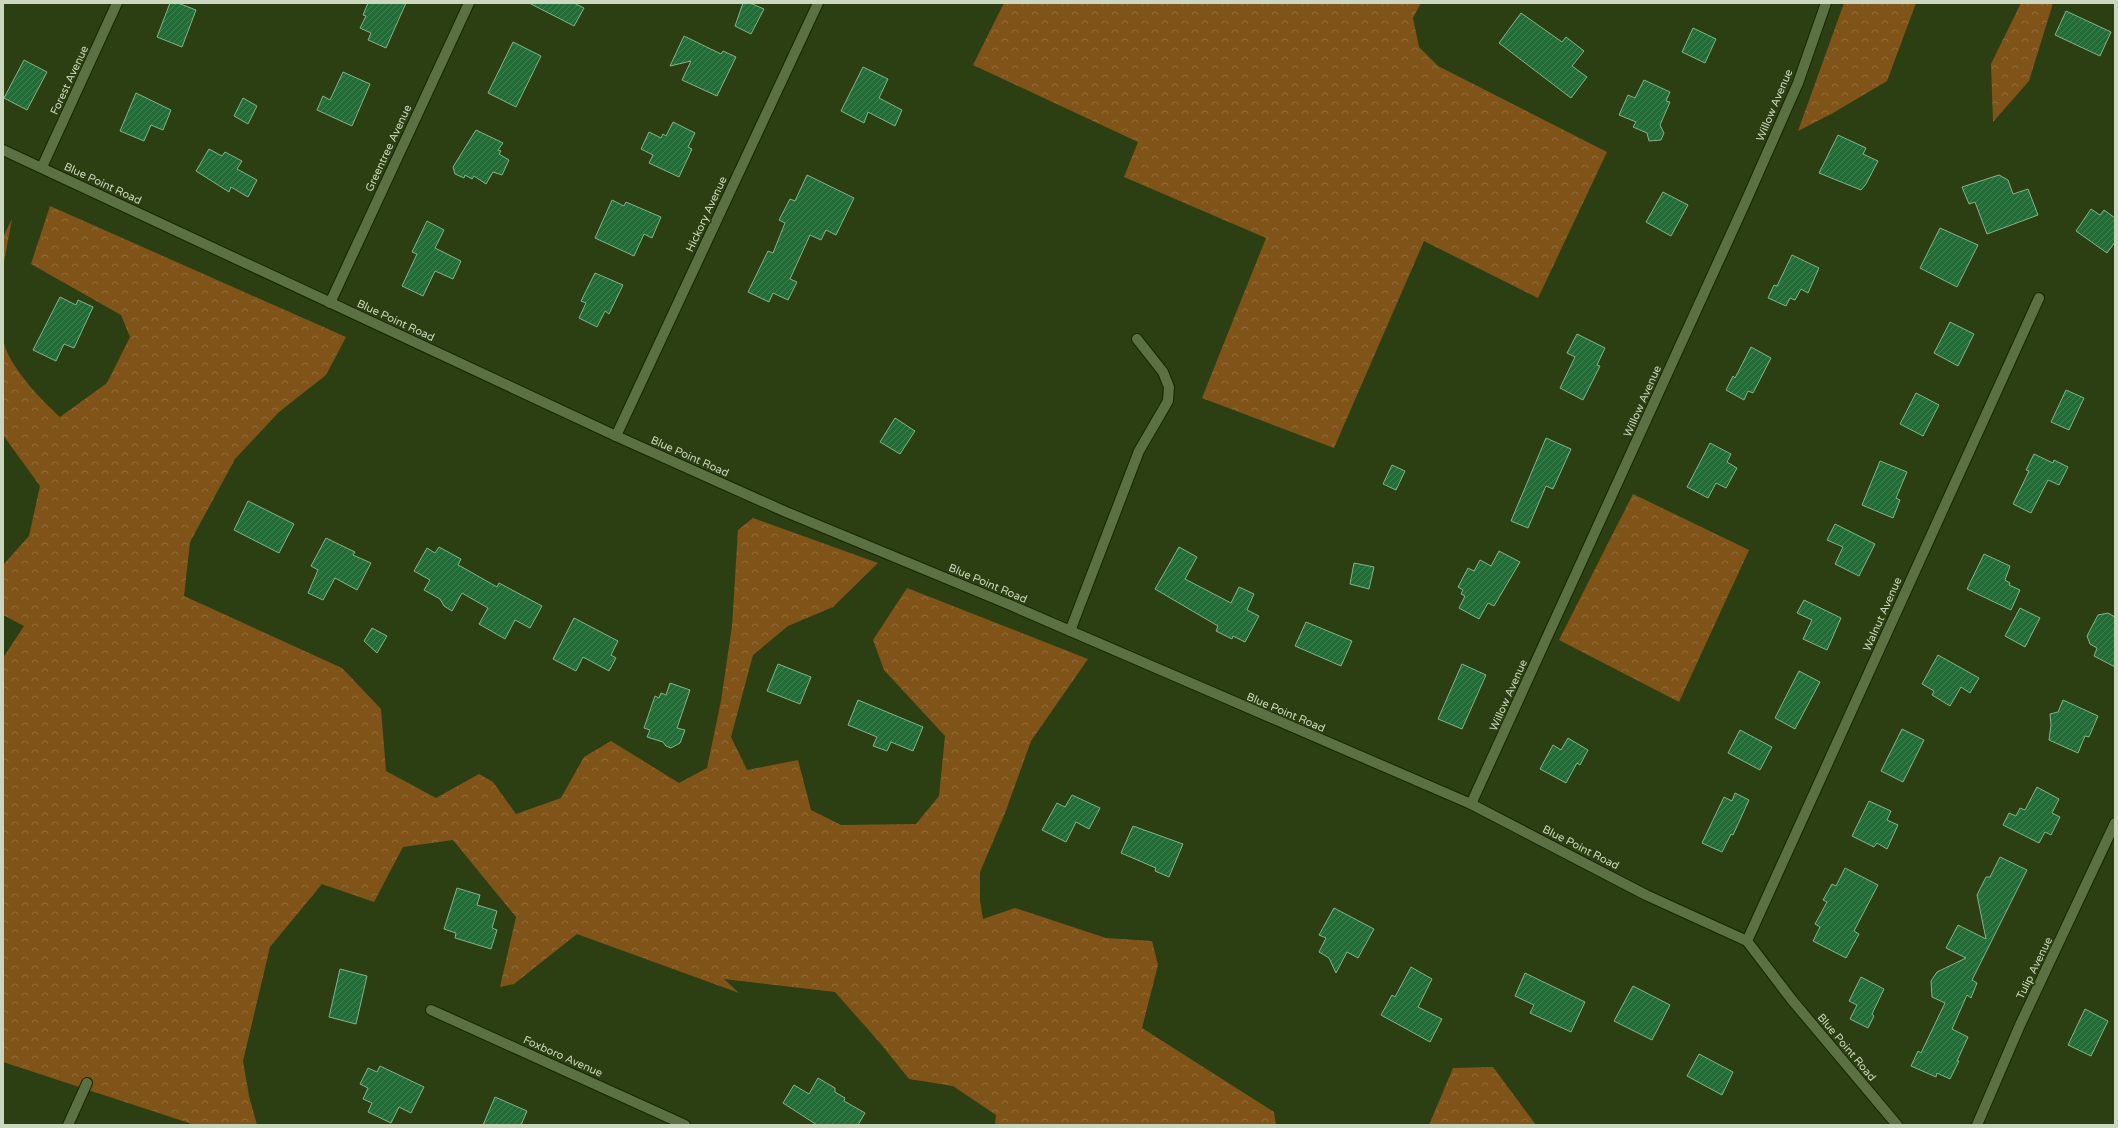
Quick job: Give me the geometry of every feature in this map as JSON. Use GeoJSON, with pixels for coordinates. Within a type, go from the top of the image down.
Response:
{"type":"FeatureCollection","features":[{"type":"Feature","properties":{"kind":"street","name":"Forest Avenue"},"geometry":{"type":"LineString","coordinates":[[42,168],[117,3]]}},
{"type":"Feature","properties":{"kind":"street","name":"Greentree Avenue"},"geometry":{"type":"LineString","coordinates":[[330,302],[469,3]]}},
{"type":"Feature","properties":{"kind":"street","name":"Hickory Avenue"},"geometry":{"type":"LineString","coordinates":[[616,436],[818,3]]}},
{"type":"Feature","properties":{"kind":"street","name":"Willow Avenue"},"geometry":{"type":"LineString","coordinates":[[1471,804],[1798,83],[1826,3]]}},
{"type":"Feature","properties":{"kind":"street","name":"Blue Point Road"},"geometry":{"type":"LineString","coordinates":[[3,150],[616,436],[786,512],[1070,631],[1471,804],[1646,895],[1747,941],[1792,1000],[1897,1125]]}},
{"type":"Feature","properties":{"kind":"street","name":"Walnut Avenue"},"geometry":{"type":"LineString","coordinates":[[1747,941],[2039,298]]}},
{"type":"Feature","properties":{"kind":"street"},"geometry":{"type":"LineString","coordinates":[[1070,631],[1136,457],[1168,401],[1169,387],[1163,372],[1137,339]]}},
{"type":"Feature","properties":{"kind":"street","name":"Tulip Avenue"},"geometry":{"type":"LineString","coordinates":[[1977,1125],[2020,1026],[2115,823]]}},
{"type":"Feature","properties":{"kind":"street","name":"Foxboro Avenue"},"geometry":{"type":"LineString","coordinates":[[431,1010],[685,1125]]}},
{"type":"Feature","properties":{"kind":"street"},"geometry":{"type":"LineString","coordinates":[[68,1125],[87,1083]]}},
{"type":"Feature","properties":{"kind":"green space"},"geometry":{"type":"Polygon","coordinates":[[[1004,3],[1421,3],[1413,18],[1419,47],[1438,66],[1607,152],[1538,298],[1424,241],[1334,448],[1202,398],[1266,238],[1124,177],[1138,142],[973,65],[1004,3]]]}},
{"type":"Feature","properties":{"kind":"green space"},"geometry":{"type":"Polygon","coordinates":[[[1844,3],[1916,3],[1887,81],[1833,113],[1798,131],[1844,3]]]}},
{"type":"Feature","properties":{"kind":"green space"},"geometry":{"type":"Polygon","coordinates":[[[2021,3],[2053,3],[2029,81],[1993,122],[1991,64],[2021,3]]]}},
{"type":"Feature","properties":{"kind":"green space"},"geometry":{"type":"Polygon","coordinates":[[[50,206],[346,337],[326,375],[279,412],[235,459],[190,542],[184,596],[342,668],[381,709],[386,771],[436,798],[479,774],[493,782],[516,814],[561,798],[584,757],[611,741],[679,783],[707,768],[721,701],[732,626],[738,530],[753,518],[878,563],[833,607],[788,626],[753,655],[731,737],[747,770],[798,760],[811,810],[841,825],[916,824],[939,796],[945,736],[884,670],[873,640],[907,588],[1088,659],[1031,741],[1005,813],[980,872],[980,901],[983,919],[1015,908],[1106,938],[1152,941],[1158,965],[1142,1028],[1274,1112],[1276,1125],[995,1125],[996,1115],[953,1086],[909,1079],[880,1043],[835,992],[724,979],[739,993],[577,934],[514,984],[500,987],[516,917],[453,840],[403,847],[374,902],[322,884],[270,947],[243,1061],[249,1096],[257,1125],[190,1125],[189,1123],[3,1062],[3,658],[24,626],[3,615],[3,565],[29,536],[40,486],[3,435],[3,339],[9,356],[21,375],[37,394],[60,417],[107,383],[130,337],[121,315],[31,264],[50,206]]]}},
{"type":"Feature","properties":{"kind":"green space"},"geometry":{"type":"Polygon","coordinates":[[[12,219],[3,267],[3,237],[12,219]]]}},
{"type":"Feature","properties":{"kind":"green space"},"geometry":{"type":"Polygon","coordinates":[[[1633,494],[1749,550],[1679,702],[1559,640],[1633,494]]]}},
{"type":"Feature","properties":{"kind":"green space"},"geometry":{"type":"Polygon","coordinates":[[[1493,1067],[1536,1125],[1429,1125],[1453,1068],[1493,1067]]]}},
{"type":"Feature","properties":{"kind":"building"},"geometry":{"type":"Polygon","coordinates":[[[170,3],[178,3],[196,10],[182,47],[157,37],[170,3]]]}},
{"type":"Feature","properties":{"kind":"building"},"geometry":{"type":"Polygon","coordinates":[[[368,3],[406,3],[386,48],[368,40],[371,33],[360,28],[366,16],[363,15],[368,3]]]}},
{"type":"Feature","properties":{"kind":"building"},"geometry":{"type":"Polygon","coordinates":[[[529,3],[574,3],[584,8],[574,26],[529,3]]]}},
{"type":"Feature","properties":{"kind":"building"},"geometry":{"type":"Polygon","coordinates":[[[743,3],[750,3],[764,9],[751,34],[735,26],[743,3]]]}},
{"type":"Feature","properties":{"kind":"building"},"geometry":{"type":"Polygon","coordinates":[[[2066,11],[2111,32],[2100,56],[2055,35],[2066,11]]]}},
{"type":"Feature","properties":{"kind":"building"},"geometry":{"type":"Polygon","coordinates":[[[1521,13],[1562,42],[1566,37],[1584,51],[1572,66],[1587,77],[1571,98],[1499,43],[1521,13]]]}},
{"type":"Feature","properties":{"kind":"building"},"geometry":{"type":"Polygon","coordinates":[[[1693,28],[1716,39],[1705,63],[1682,52],[1693,28]]]}},
{"type":"Feature","properties":{"kind":"building"},"geometry":{"type":"Polygon","coordinates":[[[684,36],[721,54],[723,51],[736,57],[717,96],[682,80],[691,61],[670,66],[684,36]]]}},
{"type":"Feature","properties":{"kind":"building"},"geometry":{"type":"Polygon","coordinates":[[[513,42],[541,56],[516,107],[488,93],[513,42]]]}},
{"type":"Feature","properties":{"kind":"building"},"geometry":{"type":"Polygon","coordinates":[[[24,60],[47,72],[27,110],[4,98],[24,60]]]}},
{"type":"Feature","properties":{"kind":"building"},"geometry":{"type":"Polygon","coordinates":[[[863,67],[888,79],[879,98],[902,110],[895,126],[868,112],[864,123],[841,111],[863,67]]]}},
{"type":"Feature","properties":{"kind":"building"},"geometry":{"type":"Polygon","coordinates":[[[343,72],[370,84],[352,126],[317,110],[323,96],[330,100],[343,72]]]}},
{"type":"Feature","properties":{"kind":"building"},"geometry":{"type":"Polygon","coordinates":[[[1644,80],[1670,92],[1666,101],[1670,102],[1660,125],[1664,133],[1661,140],[1649,141],[1647,133],[1633,127],[1636,122],[1619,115],[1628,95],[1635,98],[1644,80]]]}},
{"type":"Feature","properties":{"kind":"building"},"geometry":{"type":"Polygon","coordinates":[[[136,93],[171,110],[163,130],[151,125],[144,141],[120,131],[136,93]]]}},
{"type":"Feature","properties":{"kind":"building"},"geometry":{"type":"Polygon","coordinates":[[[243,98],[257,106],[248,124],[234,116],[243,98]]]}},
{"type":"Feature","properties":{"kind":"building"},"geometry":{"type":"Polygon","coordinates":[[[673,122],[695,133],[688,147],[692,149],[679,177],[649,163],[653,155],[641,149],[649,132],[661,138],[663,134],[666,136],[673,122]]]}},
{"type":"Feature","properties":{"kind":"building"},"geometry":{"type":"Polygon","coordinates":[[[476,130],[503,143],[498,150],[501,151],[499,154],[509,160],[502,175],[493,172],[486,184],[474,176],[472,179],[465,175],[464,178],[455,174],[453,167],[476,130]]]}},
{"type":"Feature","properties":{"kind":"building"},"geometry":{"type":"Polygon","coordinates":[[[1838,135],[1866,148],[1863,154],[1878,161],[1866,184],[1861,190],[1819,173],[1838,135]]]}},
{"type":"Feature","properties":{"kind":"building"},"geometry":{"type":"Polygon","coordinates":[[[209,149],[222,156],[225,152],[242,161],[237,169],[257,180],[248,197],[231,187],[229,192],[196,171],[209,149]]]}},
{"type":"Feature","properties":{"kind":"building"},"geometry":{"type":"Polygon","coordinates":[[[807,175],[854,198],[836,235],[826,230],[821,240],[810,235],[790,279],[797,282],[788,300],[773,293],[769,302],[748,292],[768,251],[773,253],[785,223],[779,220],[790,199],[795,201],[807,175]]]}},
{"type":"Feature","properties":{"kind":"building"},"geometry":{"type":"Polygon","coordinates":[[[1999,175],[2008,180],[2013,194],[2028,189],[2038,215],[1987,234],[1975,202],[1969,204],[1962,187],[1999,175]]]}},
{"type":"Feature","properties":{"kind":"building"},"geometry":{"type":"Polygon","coordinates":[[[1663,192],[1688,205],[1671,236],[1646,222],[1663,192]]]}},
{"type":"Feature","properties":{"kind":"building"},"geometry":{"type":"Polygon","coordinates":[[[612,200],[624,206],[626,202],[661,217],[652,238],[644,234],[634,256],[595,238],[612,200]]]}},
{"type":"Feature","properties":{"kind":"building"},"geometry":{"type":"Polygon","coordinates":[[[2091,209],[2100,215],[2104,210],[2115,218],[2115,242],[2107,253],[2076,231],[2091,209]]]}},
{"type":"Feature","properties":{"kind":"building"},"geometry":{"type":"Polygon","coordinates":[[[427,221],[444,230],[435,248],[461,261],[453,279],[435,271],[423,296],[402,286],[417,254],[412,252],[427,221]]]}},
{"type":"Feature","properties":{"kind":"building"},"geometry":{"type":"Polygon","coordinates":[[[1940,228],[1978,245],[1957,287],[1920,268],[1940,228]]]}},
{"type":"Feature","properties":{"kind":"building"},"geometry":{"type":"Polygon","coordinates":[[[1792,255],[1819,268],[1808,293],[1801,289],[1795,300],[1790,298],[1786,306],[1768,298],[1774,285],[1777,286],[1792,255]]]}},
{"type":"Feature","properties":{"kind":"building"},"geometry":{"type":"Polygon","coordinates":[[[595,273],[623,285],[609,314],[605,311],[597,327],[579,318],[586,303],[581,301],[595,273]]]}},
{"type":"Feature","properties":{"kind":"building"},"geometry":{"type":"Polygon","coordinates":[[[60,297],[76,305],[78,300],[93,307],[74,348],[64,344],[56,361],[33,350],[60,297]]]}},
{"type":"Feature","properties":{"kind":"building"},"geometry":{"type":"Polygon","coordinates":[[[1950,322],[1974,334],[1958,366],[1934,353],[1950,322]]]}},
{"type":"Feature","properties":{"kind":"building"},"geometry":{"type":"Polygon","coordinates":[[[1577,334],[1605,348],[1597,365],[1600,366],[1583,400],[1560,388],[1575,357],[1567,353],[1577,334]]]}},
{"type":"Feature","properties":{"kind":"building"},"geometry":{"type":"Polygon","coordinates":[[[1751,347],[1771,358],[1753,393],[1748,391],[1744,400],[1726,390],[1733,376],[1735,378],[1751,347]]]}},
{"type":"Feature","properties":{"kind":"building"},"geometry":{"type":"Polygon","coordinates":[[[2066,390],[2084,398],[2069,430],[2051,422],[2066,390]]]}},
{"type":"Feature","properties":{"kind":"building"},"geometry":{"type":"Polygon","coordinates":[[[1916,393],[1939,405],[1923,436],[1900,424],[1916,393]]]}},
{"type":"Feature","properties":{"kind":"building"},"geometry":{"type":"Polygon","coordinates":[[[895,418],[915,431],[900,454],[880,442],[895,418]]]}},
{"type":"Feature","properties":{"kind":"building"},"geometry":{"type":"Polygon","coordinates":[[[1546,438],[1571,449],[1553,489],[1546,486],[1528,528],[1511,521],[1546,438]]]}},
{"type":"Feature","properties":{"kind":"building"},"geometry":{"type":"Polygon","coordinates":[[[1710,443],[1731,454],[1727,462],[1737,468],[1726,488],[1716,483],[1708,498],[1687,487],[1710,443]]]}},
{"type":"Feature","properties":{"kind":"building"},"geometry":{"type":"Polygon","coordinates":[[[2034,454],[2053,463],[2054,460],[2068,467],[2059,485],[2048,480],[2031,513],[2013,504],[2029,471],[2026,470],[2034,454]]]}},
{"type":"Feature","properties":{"kind":"building"},"geometry":{"type":"Polygon","coordinates":[[[1880,461],[1907,472],[1896,498],[1900,500],[1893,518],[1862,505],[1880,461]]]}},
{"type":"Feature","properties":{"kind":"building"},"geometry":{"type":"Polygon","coordinates":[[[1392,465],[1405,471],[1396,490],[1383,484],[1392,465]]]}},
{"type":"Feature","properties":{"kind":"building"},"geometry":{"type":"Polygon","coordinates":[[[248,501],[294,524],[279,553],[234,530],[248,501]]]}},
{"type":"Feature","properties":{"kind":"building"},"geometry":{"type":"Polygon","coordinates":[[[1835,524],[1875,544],[1859,576],[1835,564],[1843,547],[1827,540],[1835,524]]]}},
{"type":"Feature","properties":{"kind":"building"},"geometry":{"type":"Polygon","coordinates":[[[326,538],[355,552],[353,555],[371,563],[357,590],[335,578],[323,600],[308,593],[318,570],[311,566],[326,538]]]}},
{"type":"Feature","properties":{"kind":"building"},"geometry":{"type":"Polygon","coordinates":[[[439,547],[461,559],[458,565],[497,587],[499,583],[542,606],[530,628],[515,620],[505,639],[479,624],[488,608],[462,593],[452,611],[444,606],[440,599],[424,590],[430,580],[414,571],[427,548],[435,553],[439,547]]]}},
{"type":"Feature","properties":{"kind":"building"},"geometry":{"type":"Polygon","coordinates":[[[1179,547],[1197,557],[1185,579],[1231,603],[1239,587],[1254,594],[1247,610],[1259,616],[1245,642],[1233,636],[1232,639],[1216,631],[1218,626],[1155,589],[1179,547]]]}},
{"type":"Feature","properties":{"kind":"building"},"geometry":{"type":"Polygon","coordinates":[[[1499,551],[1520,562],[1494,606],[1488,603],[1479,619],[1459,608],[1465,596],[1461,594],[1463,590],[1458,587],[1468,568],[1474,571],[1480,560],[1491,566],[1499,551]]]}},
{"type":"Feature","properties":{"kind":"building"},"geometry":{"type":"Polygon","coordinates":[[[1984,554],[2010,566],[2005,580],[2010,583],[2009,585],[2020,590],[2011,610],[1967,589],[1984,554]]]}},
{"type":"Feature","properties":{"kind":"building"},"geometry":{"type":"Polygon","coordinates":[[[1354,563],[1374,567],[1369,589],[1350,584],[1354,563]]]}},
{"type":"Feature","properties":{"kind":"building"},"geometry":{"type":"Polygon","coordinates":[[[1804,600],[1841,618],[1827,650],[1803,639],[1812,620],[1797,613],[1804,600]]]}},
{"type":"Feature","properties":{"kind":"building"},"geometry":{"type":"Polygon","coordinates":[[[2020,608],[2040,618],[2025,647],[2005,636],[2020,608]]]}},
{"type":"Feature","properties":{"kind":"building"},"geometry":{"type":"Polygon","coordinates":[[[2108,613],[2115,617],[2115,667],[2094,656],[2097,648],[2090,644],[2087,636],[2098,615],[2108,613]]]}},
{"type":"Feature","properties":{"kind":"building"},"geometry":{"type":"Polygon","coordinates":[[[574,618],[618,641],[611,655],[616,658],[609,671],[583,657],[576,671],[553,659],[574,618]]]}},
{"type":"Feature","properties":{"kind":"building"},"geometry":{"type":"Polygon","coordinates":[[[1306,622],[1352,641],[1341,666],[1295,646],[1306,622]]]}},
{"type":"Feature","properties":{"kind":"building"},"geometry":{"type":"Polygon","coordinates":[[[372,628],[387,636],[377,653],[364,641],[372,628]]]}},
{"type":"Feature","properties":{"kind":"building"},"geometry":{"type":"Polygon","coordinates":[[[1938,655],[1979,678],[1970,693],[1961,687],[1950,706],[1932,695],[1934,691],[1922,684],[1938,655]]]}},
{"type":"Feature","properties":{"kind":"building"},"geometry":{"type":"Polygon","coordinates":[[[778,664],[811,677],[800,704],[767,691],[778,664]]]}},
{"type":"Feature","properties":{"kind":"building"},"geometry":{"type":"Polygon","coordinates":[[[1462,664],[1486,675],[1462,729],[1438,719],[1462,664]]]}},
{"type":"Feature","properties":{"kind":"building"},"geometry":{"type":"Polygon","coordinates":[[[1799,671],[1820,682],[1795,729],[1775,718],[1799,671]]]}},
{"type":"Feature","properties":{"kind":"building"},"geometry":{"type":"Polygon","coordinates":[[[670,683],[690,690],[677,728],[685,730],[680,743],[671,748],[666,746],[663,742],[647,737],[650,730],[644,728],[655,696],[659,698],[661,693],[666,695],[670,683]]]}},
{"type":"Feature","properties":{"kind":"building"},"geometry":{"type":"Polygon","coordinates":[[[858,700],[923,727],[913,751],[891,742],[887,751],[873,746],[877,737],[848,725],[858,700]]]}},
{"type":"Feature","properties":{"kind":"building"},"geometry":{"type":"Polygon","coordinates":[[[2063,700],[2098,716],[2089,737],[2085,736],[2078,753],[2049,740],[2051,725],[2050,714],[2058,712],[2063,700]]]}},
{"type":"Feature","properties":{"kind":"building"},"geometry":{"type":"Polygon","coordinates":[[[1902,729],[1924,740],[1903,782],[1881,771],[1902,729]]]}},
{"type":"Feature","properties":{"kind":"building"},"geometry":{"type":"Polygon","coordinates":[[[1740,730],[1772,747],[1760,770],[1728,753],[1740,730]]]}},
{"type":"Feature","properties":{"kind":"building"},"geometry":{"type":"Polygon","coordinates":[[[1568,738],[1588,750],[1580,765],[1577,763],[1566,783],[1540,769],[1553,745],[1561,750],[1568,738]]]}},
{"type":"Feature","properties":{"kind":"building"},"geometry":{"type":"Polygon","coordinates":[[[2037,787],[2059,799],[2052,813],[2060,817],[2051,835],[2045,832],[2039,843],[2003,825],[2009,813],[2016,816],[2020,808],[2025,810],[2037,787]]]}},
{"type":"Feature","properties":{"kind":"building"},"geometry":{"type":"Polygon","coordinates":[[[1735,793],[1749,800],[1733,835],[1731,834],[1722,852],[1702,843],[1724,797],[1732,801],[1735,793]]]}},
{"type":"Feature","properties":{"kind":"building"},"geometry":{"type":"Polygon","coordinates":[[[1072,795],[1100,808],[1089,829],[1076,822],[1066,842],[1042,830],[1057,803],[1065,807],[1072,795]]]}},
{"type":"Feature","properties":{"kind":"building"},"geometry":{"type":"Polygon","coordinates":[[[1869,801],[1891,811],[1887,820],[1898,825],[1887,849],[1877,843],[1874,847],[1852,836],[1869,801]]]}},
{"type":"Feature","properties":{"kind":"building"},"geometry":{"type":"Polygon","coordinates":[[[1133,826],[1183,844],[1169,877],[1155,871],[1156,868],[1121,853],[1133,826]]]}},
{"type":"Feature","properties":{"kind":"building"},"geometry":{"type":"Polygon","coordinates":[[[2000,857],[2027,870],[1972,980],[1977,983],[1971,998],[1967,995],[1952,1029],[1968,1037],[1957,1061],[1959,1061],[1950,1079],[1937,1073],[1936,1077],[1911,1066],[1918,1051],[1921,1053],[1945,1003],[1932,997],[1931,981],[1937,972],[1966,958],[1946,948],[1958,925],[1986,939],[1977,895],[1986,877],[1990,877],[2000,857]]]}},
{"type":"Feature","properties":{"kind":"building"},"geometry":{"type":"Polygon","coordinates":[[[1845,868],[1878,885],[1854,931],[1859,934],[1846,958],[1813,941],[1820,927],[1815,924],[1827,902],[1823,900],[1832,884],[1836,886],[1845,868]]]}},
{"type":"Feature","properties":{"kind":"building"},"geometry":{"type":"Polygon","coordinates":[[[457,888],[480,895],[477,905],[497,911],[492,928],[497,930],[491,949],[455,938],[456,933],[444,929],[457,888]]]}},
{"type":"Feature","properties":{"kind":"building"},"geometry":{"type":"Polygon","coordinates":[[[1334,908],[1374,929],[1358,958],[1347,952],[1336,973],[1329,958],[1319,952],[1326,938],[1319,935],[1334,908]]]}},
{"type":"Feature","properties":{"kind":"building"},"geometry":{"type":"Polygon","coordinates":[[[1411,967],[1432,979],[1418,1007],[1442,1019],[1430,1042],[1381,1015],[1392,995],[1395,997],[1411,967]]]}},
{"type":"Feature","properties":{"kind":"building"},"geometry":{"type":"Polygon","coordinates":[[[340,969],[367,976],[356,1024],[329,1017],[340,969]]]}},
{"type":"Feature","properties":{"kind":"building"},"geometry":{"type":"Polygon","coordinates":[[[1525,973],[1585,1002],[1571,1032],[1530,1013],[1534,1005],[1515,996],[1525,973]]]}},
{"type":"Feature","properties":{"kind":"building"},"geometry":{"type":"Polygon","coordinates":[[[1861,977],[1884,989],[1872,1014],[1874,1016],[1868,1028],[1850,1019],[1857,1005],[1849,1001],[1861,977]]]}},
{"type":"Feature","properties":{"kind":"building"},"geometry":{"type":"Polygon","coordinates":[[[1633,986],[1670,1005],[1652,1040],[1614,1021],[1633,986]]]}},
{"type":"Feature","properties":{"kind":"building"},"geometry":{"type":"Polygon","coordinates":[[[2085,1009],[2108,1021],[2091,1056],[2068,1045],[2085,1009]]]}},
{"type":"Feature","properties":{"kind":"building"},"geometry":{"type":"Polygon","coordinates":[[[1699,1054],[1733,1072],[1722,1095],[1687,1076],[1699,1054]]]}},
{"type":"Feature","properties":{"kind":"building"},"geometry":{"type":"Polygon","coordinates":[[[380,1066],[424,1087],[411,1113],[399,1107],[391,1123],[368,1112],[372,1103],[363,1099],[368,1088],[360,1084],[368,1068],[377,1072],[380,1066]]]}},
{"type":"Feature","properties":{"kind":"building"},"geometry":{"type":"Polygon","coordinates":[[[818,1078],[835,1088],[835,1092],[845,1098],[844,1101],[865,1113],[858,1125],[817,1125],[783,1103],[794,1085],[809,1094],[818,1078]]]}},
{"type":"Feature","properties":{"kind":"building"},"geometry":{"type":"Polygon","coordinates":[[[495,1097],[527,1111],[521,1125],[483,1125],[495,1097]]]}}]}
